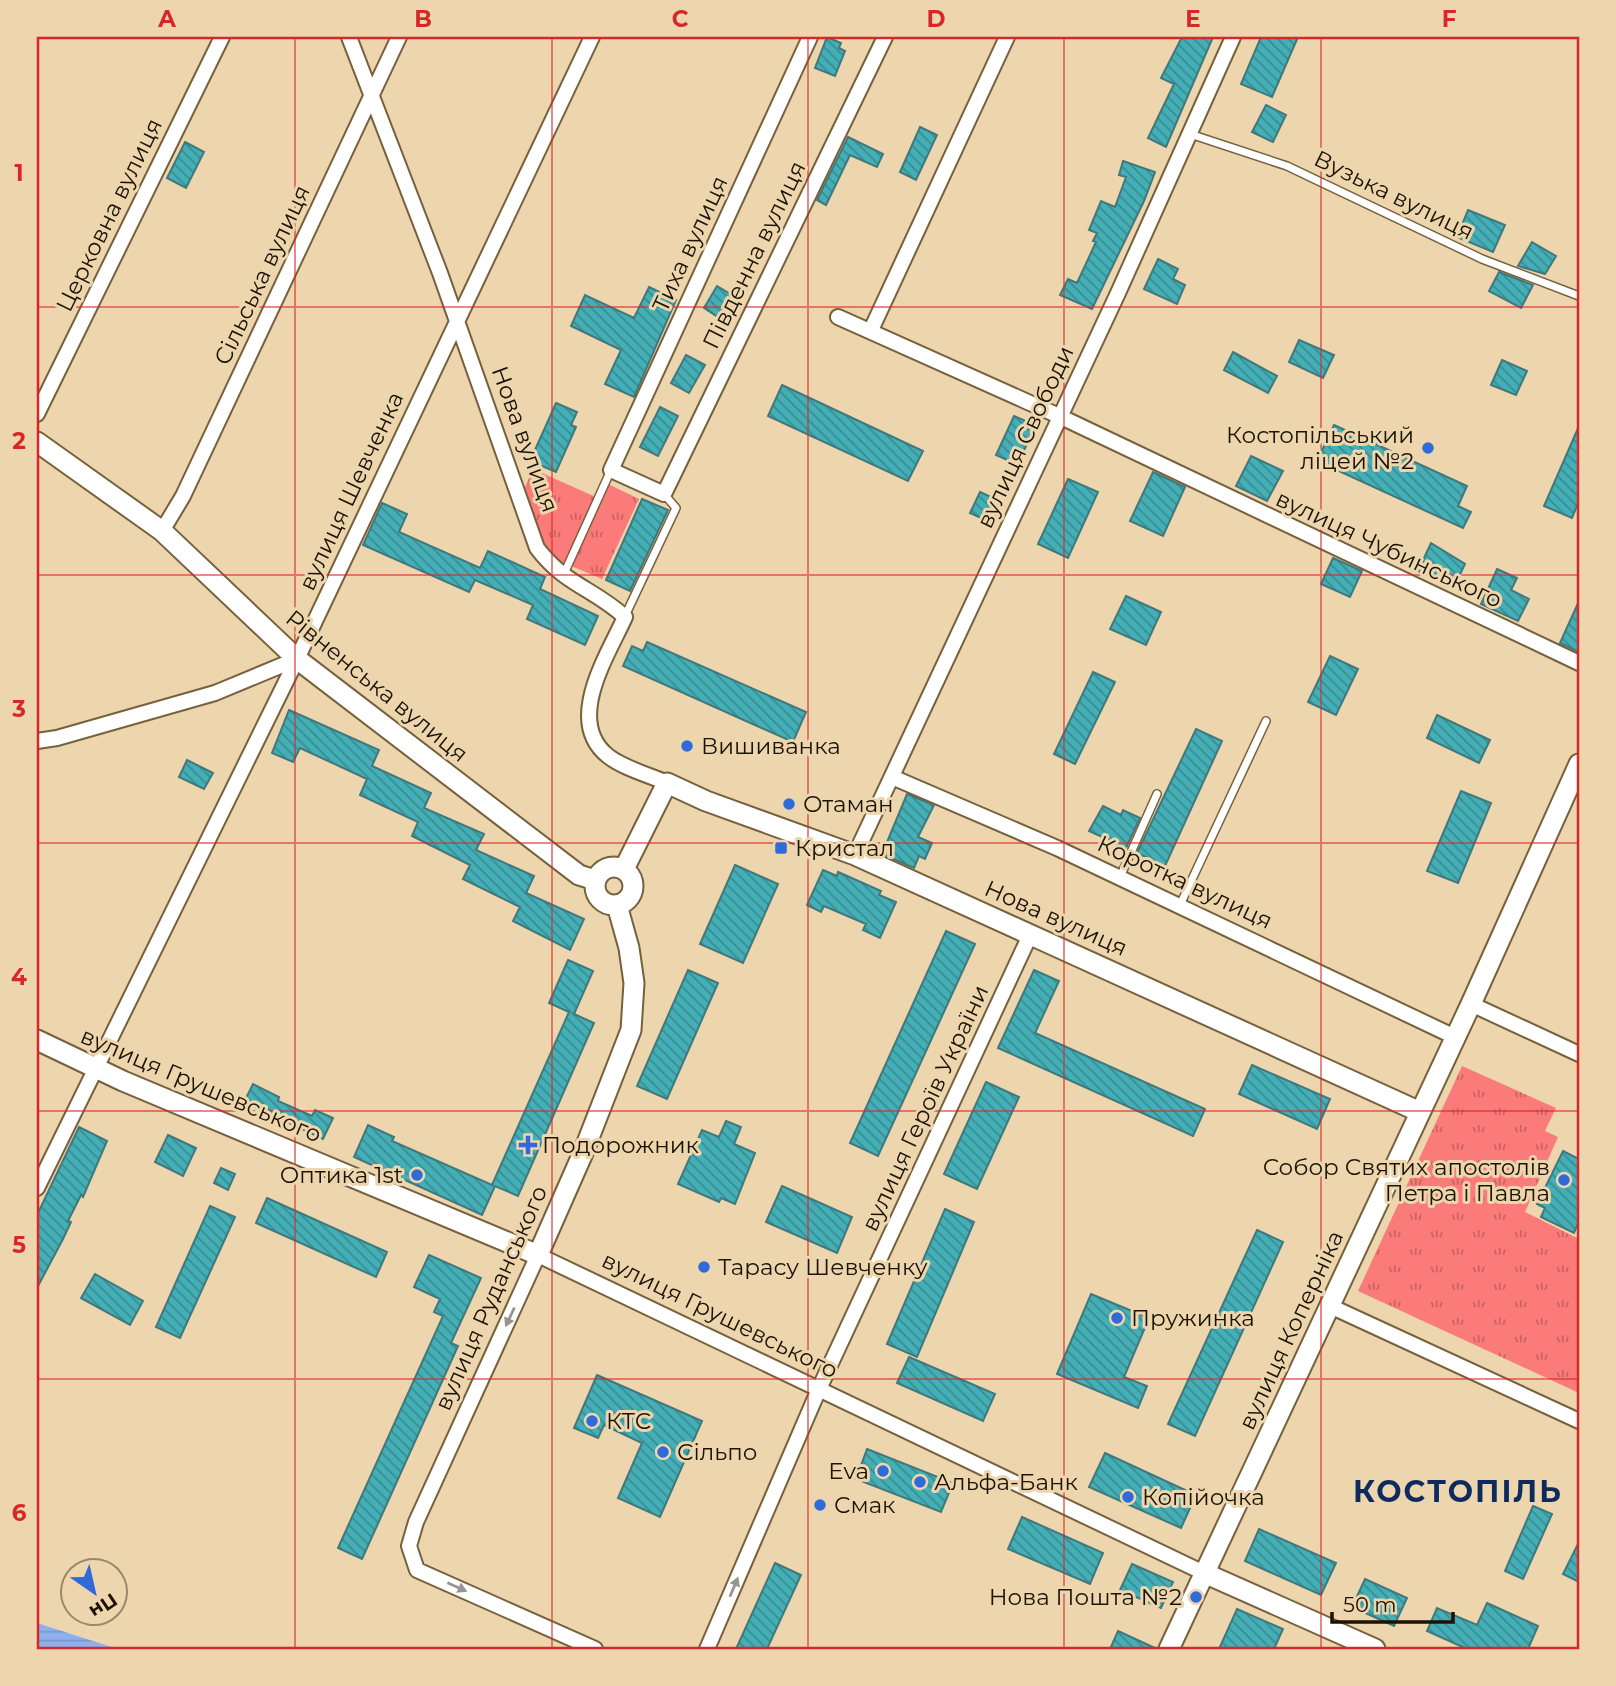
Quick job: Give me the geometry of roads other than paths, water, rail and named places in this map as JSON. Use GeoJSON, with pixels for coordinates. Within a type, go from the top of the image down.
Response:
{"type":"FeatureCollection","features":[{"type":"Feature","properties":{"kind":"street","name":"Церковна вулиця"},"geometry":{"type":"LineString","coordinates":[[37,414],[222,37]]}},
{"type":"Feature","properties":{"kind":"street","name":"Нова вулиця"},"geometry":{"type":"LineString","coordinates":[[349,37],[456,319],[537,548],[563,577],[613,606],[625,617],[588,700],[590,732],[607,756],[706,801],[855,855],[1420,1112]]}},
{"type":"Feature","properties":{"kind":"street","name":"Сільська вулиця"},"geometry":{"type":"LineString","coordinates":[[162,531],[183,496],[399,37]]}},
{"type":"Feature","properties":{"kind":"street","name":"вулиця Шевченка"},"geometry":{"type":"LineString","coordinates":[[37,1188],[94,1067],[297,659],[592,37]]}},
{"type":"Feature","properties":{"kind":"street","name":"Тиха вулиця"},"geometry":{"type":"LineString","coordinates":[[611,470],[810,37]]}},
{"type":"Feature","properties":{"kind":"street","name":"Південна вулиця"},"geometry":{"type":"LineString","coordinates":[[664,494],[885,37]]}},
{"type":"Feature","properties":{"kind":"street"},"geometry":{"type":"LineString","coordinates":[[871,330],[1007,37]]}},
{"type":"Feature","properties":{"kind":"street","name":"вулиця Свободи"},"geometry":{"type":"LineString","coordinates":[[855,855],[1233,37]]}},
{"type":"Feature","properties":{"kind":"street","name":"вулиця Чубинського"},"geometry":{"type":"LineString","coordinates":[[838,317],[1059,416],[1579,663]]}},
{"type":"Feature","properties":{"kind":"street","name":"Рівненська вулиця"},"geometry":{"type":"LineString","coordinates":[[37,442],[162,531],[297,659],[579,875],[595,880]]}},
{"type":"Feature","properties":{"kind":"street"},"geometry":{"type":"LineString","coordinates":[[611,470],[664,494]]}},
{"type":"Feature","properties":{"kind":"street"},"geometry":{"type":"LineString","coordinates":[[37,741],[57,738],[215,693],[297,659]]}},
{"type":"Feature","properties":{"kind":"street","name":"вулиця Коперніка"},"geometry":{"type":"LineString","coordinates":[[1169,1649],[1202,1572],[1471,1004],[1579,764]]}},
{"type":"Feature","properties":{"kind":"street","name":"Коротка вулиця"},"geometry":{"type":"LineString","coordinates":[[892,777],[1120,877],[1455,1037]]}},
{"type":"Feature","properties":{"kind":"street"},"geometry":{"type":"LineString","coordinates":[[624,870],[667,783]]}},
{"type":"Feature","properties":{"kind":"street"},"geometry":{"type":"LineString","coordinates":[[609,867],[624,870],[630,875],[633,887],[628,899],[617,905],[599,899],[595,880],[609,867]]}},
{"type":"Feature","properties":{"kind":"street","name":"вулиця Руданського"},"geometry":{"type":"LineString","coordinates":[[595,1649],[417,1570],[409,1546],[416,1522],[583,1153],[631,1030],[634,983],[629,948],[617,905]]}},
{"type":"Feature","properties":{"kind":"street","name":"вулиця Героїв України"},"geometry":{"type":"LineString","coordinates":[[707,1649],[819,1389],[1031,933]]}},
{"type":"Feature","properties":{"kind":"street"},"geometry":{"type":"LineString","coordinates":[[1471,1004],[1579,1054]]}},
{"type":"Feature","properties":{"kind":"street","name":"вулиця Грушевського"},"geometry":{"type":"LineString","coordinates":[[37,1040],[94,1067],[538,1255],[1202,1572],[1375,1649]]}},
{"type":"Feature","properties":{"kind":"street"},"geometry":{"type":"LineString","coordinates":[[1330,1306],[1579,1421]]}},
{"type":"Feature","properties":{"kind":"lane","name":"Вузька вулиця"},"geometry":{"type":"LineString","coordinates":[[1190,134],[1287,166],[1482,259],[1579,296]]}},
{"type":"Feature","properties":{"kind":"lane"},"geometry":{"type":"LineString","coordinates":[[563,577],[611,470]]}},
{"type":"Feature","properties":{"kind":"lane"},"geometry":{"type":"LineString","coordinates":[[625,617],[676,508],[664,494]]}},
{"type":"Feature","properties":{"kind":"lane"},"geometry":{"type":"LineString","coordinates":[[1180,905],[1266,721]]}},
{"type":"Feature","properties":{"kind":"lane"},"geometry":{"type":"LineString","coordinates":[[1120,877],[1157,794]]}},
{"type":"Feature","properties":{"kind":"water"},"geometry":{"type":"Polygon","coordinates":[[[37,1623],[118,1649],[37,1649],[37,1623]]]}},
{"type":"Feature","properties":{"kind":"place","name":"Костопільський ліцей №2"},"geometry":{"type":"Point","coordinates":[1428,448]}},
{"type":"Feature","properties":{"kind":"place","name":"Вишиванка"},"geometry":{"type":"Point","coordinates":[687,746]}},
{"type":"Feature","properties":{"kind":"place","name":"Отаман"},"geometry":{"type":"Point","coordinates":[789,804]}},
{"type":"Feature","properties":{"kind":"place","name":"Кристал"},"geometry":{"type":"Point","coordinates":[781,848]}},
{"type":"Feature","properties":{"kind":"place","name":"Подорожник"},"geometry":{"type":"Point","coordinates":[528,1145]}},
{"type":"Feature","properties":{"kind":"place","name":"Оптика 1st"},"geometry":{"type":"Point","coordinates":[417,1175]}},
{"type":"Feature","properties":{"kind":"place","name":"Собор Святих апостолів Петра і Павла"},"geometry":{"type":"Point","coordinates":[1564,1180]}},
{"type":"Feature","properties":{"kind":"place","name":"Тарасу Шевченку"},"geometry":{"type":"Point","coordinates":[704,1267]}},
{"type":"Feature","properties":{"kind":"place","name":"Пружинка"},"geometry":{"type":"Point","coordinates":[1117,1318]}},
{"type":"Feature","properties":{"kind":"place","name":"КТС"},"geometry":{"type":"Point","coordinates":[592,1421]}},
{"type":"Feature","properties":{"kind":"place","name":"Сільпо"},"geometry":{"type":"Point","coordinates":[663,1452]}},
{"type":"Feature","properties":{"kind":"place","name":"Eva"},"geometry":{"type":"Point","coordinates":[883,1471]}},
{"type":"Feature","properties":{"kind":"place","name":"Альфа-Банк"},"geometry":{"type":"Point","coordinates":[920,1482]}},
{"type":"Feature","properties":{"kind":"place","name":"Копійочка"},"geometry":{"type":"Point","coordinates":[1128,1497]}},
{"type":"Feature","properties":{"kind":"place","name":"Смак"},"geometry":{"type":"Point","coordinates":[820,1505]}},
{"type":"Feature","properties":{"kind":"place","name":"Нова Пошта №2"},"geometry":{"type":"Point","coordinates":[1196,1597]}},
{"type":"Feature","properties":{"kind":"district","name":"КОСТОПІЛЬ"},"geometry":{"type":"Point","coordinates":[1458,1491]}}]}
